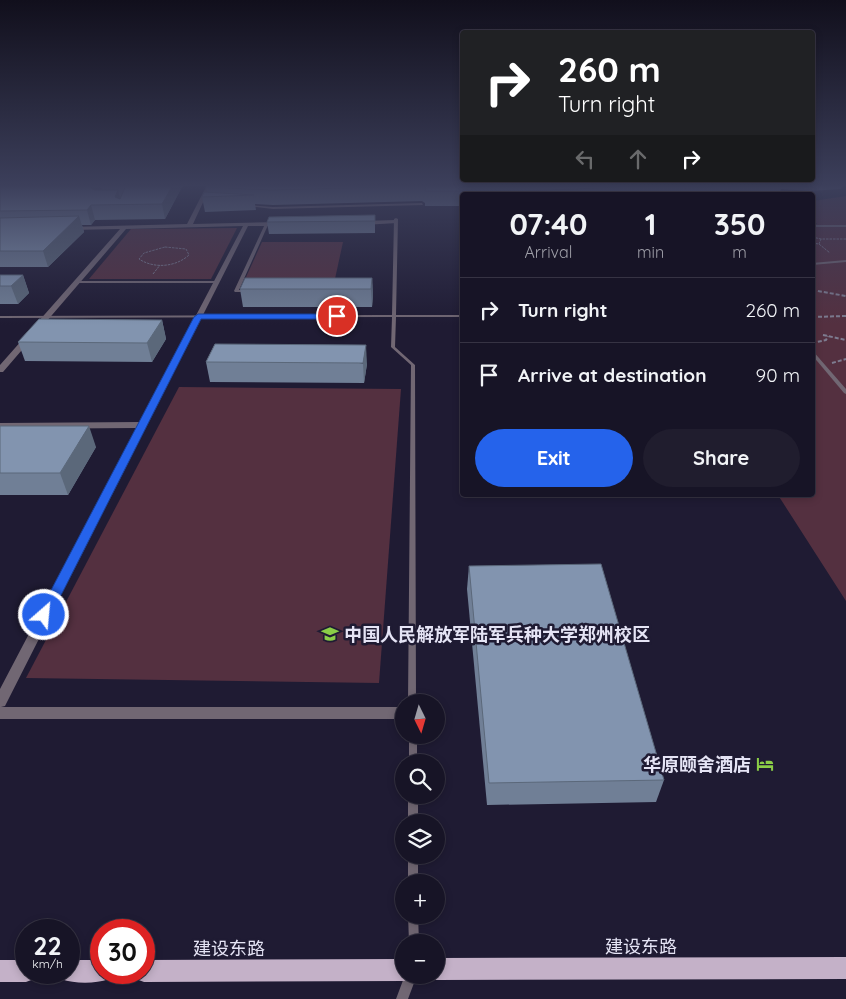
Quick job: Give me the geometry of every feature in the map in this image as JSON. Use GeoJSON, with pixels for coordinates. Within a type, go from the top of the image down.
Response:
{"type":"FeatureCollection","features":[{"type":"Feature","properties":{"kind":"main road","name":"建设东路"},"geometry":{"type":"LineString","coordinates":[[445,969],[846,968]]}},
{"type":"Feature","properties":{"kind":"main road","name":"建设东路"},"geometry":{"type":"LineString","coordinates":[[155,971],[395,970]]}},
{"type":"Feature","properties":{"kind":"main road"},"geometry":{"type":"LineString","coordinates":[[0,971],[15,971]]}},
{"type":"Feature","properties":{"kind":"street"},"geometry":{"type":"LineString","coordinates":[[0,370],[120,232]]}},
{"type":"Feature","properties":{"kind":"street"},"geometry":{"type":"LineString","coordinates":[[0,702],[243,232]]}},
{"type":"Feature","properties":{"kind":"street"},"geometry":{"type":"LineString","coordinates":[[0,426],[142,425]]}},
{"type":"Feature","properties":{"kind":"street"},"geometry":{"type":"LineString","coordinates":[[0,713],[395,713]]}},
{"type":"Feature","properties":{"kind":"lane"},"geometry":{"type":"LineString","coordinates":[[254,291],[236,291],[263,232]]}},
{"type":"Feature","properties":{"kind":"lane"},"geometry":{"type":"LineString","coordinates":[[395,232],[393,347],[413,365],[412,694]]}},
{"type":"Feature","properties":{"kind":"lane"},"geometry":{"type":"LineString","coordinates":[[815,264],[846,261]]}},
{"type":"Feature","properties":{"kind":"lane"},"geometry":{"type":"LineString","coordinates":[[76,282],[216,282]]}},
{"type":"Feature","properties":{"kind":"lane"},"geometry":{"type":"LineString","coordinates":[[0,318],[460,316]]}},
{"type":"Feature","properties":{"kind":"lane"},"geometry":{"type":"LineString","coordinates":[[815,355],[846,392]]}},
{"type":"Feature","properties":{"kind":"lane"},"geometry":{"type":"LineString","coordinates":[[402,999],[408,984]]}},
{"type":"Feature","properties":{"kind":"path"},"geometry":{"type":"LineString","coordinates":[[815,238],[846,240]]}},
{"type":"Feature","properties":{"kind":"path"},"geometry":{"type":"LineString","coordinates":[[819,244],[821,239]]}},
{"type":"Feature","properties":{"kind":"path"},"geometry":{"type":"LineString","coordinates":[[815,243],[819,244],[830,254],[838,254]]}},
{"type":"Feature","properties":{"kind":"path"},"geometry":{"type":"LineString","coordinates":[[165,247],[180,248],[186,249],[189,254],[176,263],[152,265],[139,259],[149,250],[165,247]]}},
{"type":"Feature","properties":{"kind":"path"},"geometry":{"type":"LineString","coordinates":[[815,291],[846,296]]}},
{"type":"Feature","properties":{"kind":"path"},"geometry":{"type":"LineString","coordinates":[[815,316],[846,316]]}},
{"type":"Feature","properties":{"kind":"path"},"geometry":{"type":"LineString","coordinates":[[823,335],[846,340]]}},
{"type":"Feature","properties":{"kind":"path"},"geometry":{"type":"LineString","coordinates":[[815,342],[826,340],[828,336]]}},
{"type":"Feature","properties":{"kind":"path"},"geometry":{"type":"LineString","coordinates":[[823,364],[846,359]]}},
{"type":"Feature","properties":{"kind":"shaded area"},"geometry":{"type":"Polygon","coordinates":[[[129,232],[235,232],[211,279],[89,279],[129,232]]]}},
{"type":"Feature","properties":{"kind":"shaded area"},"geometry":{"type":"Polygon","coordinates":[[[815,232],[846,232],[846,601],[779,497],[815,497],[815,232]]]}},
{"type":"Feature","properties":{"kind":"shaded area"},"geometry":{"type":"Polygon","coordinates":[[[262,242],[343,242],[333,288],[241,288],[262,242]]]}},
{"type":"Feature","properties":{"kind":"shaded area"},"geometry":{"type":"Polygon","coordinates":[[[179,387],[401,389],[379,683],[26,678],[179,387]]]}},
{"type":"Feature","properties":{"kind":"building"},"geometry":{"type":"Polygon","coordinates":[[[0,232],[63,232],[43,251],[0,251],[0,232]]]}},
{"type":"Feature","properties":{"kind":"building"},"geometry":{"type":"Polygon","coordinates":[[[0,275],[23,275],[11,286],[0,286],[0,275]]]}},
{"type":"Feature","properties":{"kind":"building"},"geometry":{"type":"Polygon","coordinates":[[[245,278],[372,278],[371,289],[240,289],[245,278]]]}},
{"type":"Feature","properties":{"kind":"building"},"geometry":{"type":"Polygon","coordinates":[[[39,319],[162,320],[147,343],[18,342],[39,319]]]}},
{"type":"Feature","properties":{"kind":"building"},"geometry":{"type":"Polygon","coordinates":[[[215,344],[366,345],[363,363],[206,362],[215,344]]]}},
{"type":"Feature","properties":{"kind":"building"},"geometry":{"type":"Polygon","coordinates":[[[0,426],[89,426],[60,473],[0,473],[0,426]]]}},
{"type":"Feature","properties":{"kind":"building"},"geometry":{"type":"Polygon","coordinates":[[[601,564],[664,780],[489,783],[469,566],[601,564]]]}},
{"type":"Feature","properties":{"kind":"place","name":"中国人民解放军陆军兵种大学郑州校区"},"geometry":{"type":"Point","coordinates":[330,634]}},
{"type":"Feature","properties":{"kind":"place","name":"华原颐舍酒店"},"geometry":{"type":"Point","coordinates":[765,764]}},
{"type":"Feature","properties":{"kind":"route"},"geometry":{"type":"LineString","coordinates":[[44,615],[198,317],[337,316]]}}]}
